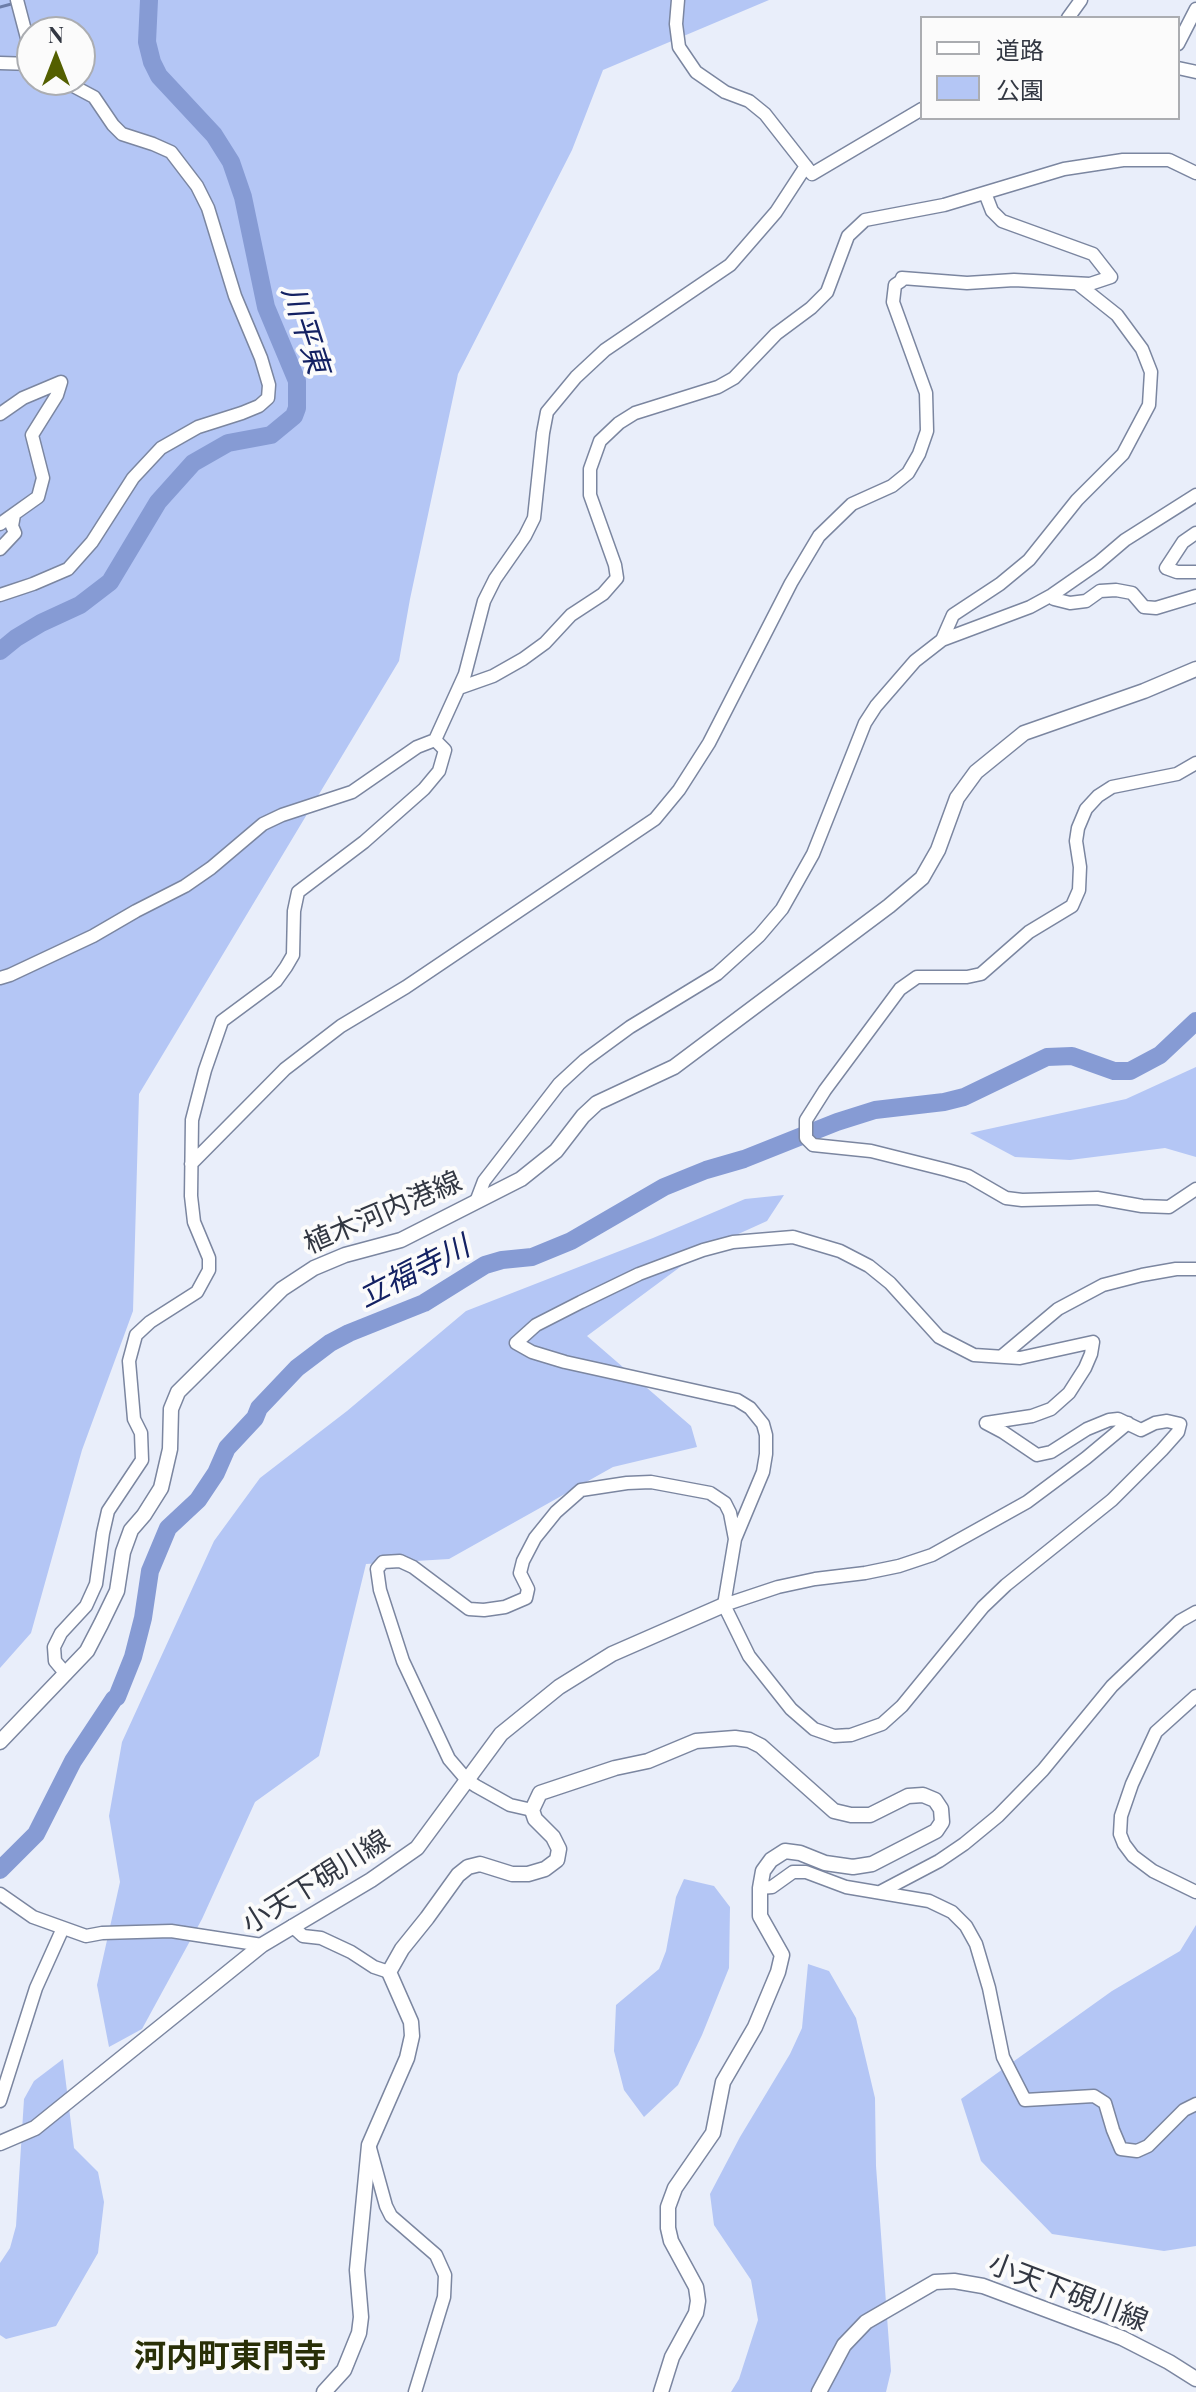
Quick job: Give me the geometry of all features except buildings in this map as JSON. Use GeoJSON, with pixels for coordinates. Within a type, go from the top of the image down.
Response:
{"type":"FeatureCollection","features":[{"type":"Feature","properties":{"kind":"main road","name":"植木河内港線"},"geometry":{"type":"LineString","coordinates":[[0,1742],[87,1651],[101,1624],[117,1591],[123,1552],[131,1530],[161,1488],[170,1449],[171,1409],[178,1392],[282,1289],[314,1268],[345,1255],[401,1240],[521,1179],[556,1151],[597,1103],[674,1067],[889,906],[922,878],[938,850],[957,798],[976,772],[1024,733],[1144,691],[1196,669]]}},
{"type":"Feature","properties":{"kind":"main road","name":"小天下硯川線"},"geometry":{"type":"LineString","coordinates":[[0,2143],[35,2128],[262,1945],[371,1880],[417,1848],[501,1734],[559,1687],[612,1654],[724,1605]]}},
{"type":"Feature","properties":{"kind":"main road"},"geometry":{"type":"LineString","coordinates":[[324,2392],[344,2370],[359,2333],[361,2317],[357,2270],[369,2145],[407,2058],[412,2036],[407,2010],[389,1972],[402,1949],[458,1875],[468,1867],[480,1864],[512,1874],[528,1874],[545,1869],[557,1860],[559,1849],[553,1837],[535,1819],[532,1810],[540,1793],[615,1768],[648,1761],[696,1741],[735,1738],[761,1746],[834,1811],[870,1815],[908,1796],[923,1795],[935,1800],[941,1809],[942,1822],[936,1831],[872,1864],[853,1867],[825,1863],[785,1851],[771,1860],[763,1871],[760,1916],[782,1955],[755,2027],[723,2082],[713,2133],[675,2188],[668,2207],[671,2241],[696,2287],[698,2301],[696,2313],[672,2357],[661,2392]]}},
{"type":"Feature","properties":{"kind":"main road","name":"小天下硯川線"},"geometry":{"type":"LineString","coordinates":[[819,2392],[844,2345],[866,2322],[935,2282],[954,2281],[983,2286],[1122,2338],[1196,2379]]}},
{"type":"Feature","properties":{"kind":"street"},"geometry":{"type":"LineString","coordinates":[[678,0],[676,24],[679,47],[696,72],[725,92],[749,101],[765,114],[812,174],[920,110]]}},
{"type":"Feature","properties":{"kind":"street"},"geometry":{"type":"LineString","coordinates":[[1180,40],[1196,9]]}},
{"type":"Feature","properties":{"kind":"street"},"geometry":{"type":"LineString","coordinates":[[0,595],[68,569],[92,542],[133,478],[161,448],[198,427],[259,406],[268,398],[269,385],[261,358],[235,296],[208,208],[197,186],[171,152],[122,134],[92,96]]}},
{"type":"Feature","properties":{"kind":"street"},"geometry":{"type":"LineString","coordinates":[[459,688],[493,676],[523,659],[545,643],[571,615],[603,594],[617,578],[590,495],[590,469],[600,441],[635,413],[718,387],[734,378],[776,334],[827,292],[848,236],[865,220],[944,205],[1064,169],[1123,160],[1169,160],[1196,173]]}},
{"type":"Feature","properties":{"kind":"street"},"geometry":{"type":"LineString","coordinates":[[1175,163],[1196,161]]}},
{"type":"Feature","properties":{"kind":"street"},"geometry":{"type":"LineString","coordinates":[[0,978],[93,936],[185,886],[263,824],[292,811],[352,792],[417,747],[435,740],[459,688],[484,601],[534,518],[547,412],[576,377],[605,350],[730,265],[776,212],[806,166]]}},
{"type":"Feature","properties":{"kind":"street"},"geometry":{"type":"LineString","coordinates":[[191,1164],[285,1069],[341,1026],[406,987],[655,819],[679,790],[709,743],[791,583],[819,536],[852,504],[892,486],[908,473],[919,454],[927,431],[926,393],[893,302],[895,285],[902,278],[967,283],[1014,280],[1090,284],[1111,277],[1093,254],[1002,221],[992,211],[985,193]]}},
{"type":"Feature","properties":{"kind":"street"},"geometry":{"type":"LineString","coordinates":[[942,640],[953,615],[1000,584],[1029,560],[1077,500],[1123,454],[1149,405],[1151,372],[1142,349],[1117,315],[1078,284]]}},
{"type":"Feature","properties":{"kind":"street"},"geometry":{"type":"LineString","coordinates":[[0,414],[23,398],[61,382],[57,395],[32,435],[43,478],[38,497],[0,524]]}},
{"type":"Feature","properties":{"kind":"street"},"geometry":{"type":"LineString","coordinates":[[476,1202],[484,1181],[559,1084],[585,1060],[630,1027],[717,974],[759,936],[782,909],[813,854],[865,723],[915,661],[942,640],[1030,607],[1052,595],[1125,540],[1196,495]]}},
{"type":"Feature","properties":{"kind":"street"},"geometry":{"type":"LineString","coordinates":[[0,549],[15,533],[12,526],[14,515]]}},
{"type":"Feature","properties":{"kind":"street"},"geometry":{"type":"LineString","coordinates":[[1196,533],[1183,542],[1166,568],[1177,572],[1196,572]]}},
{"type":"Feature","properties":{"kind":"street"},"geometry":{"type":"LineString","coordinates":[[1052,595],[1054,599],[1070,603],[1086,601],[1100,591],[1116,590],[1132,593],[1144,607],[1156,608],[1196,596]]}},
{"type":"Feature","properties":{"kind":"street"},"geometry":{"type":"LineString","coordinates":[[66,1674],[55,1661],[54,1647],[61,1633],[86,1606],[96,1584],[108,1511],[142,1460],[141,1433],[134,1419],[129,1361],[136,1335],[150,1322],[197,1292],[209,1270],[209,1258],[194,1222],[191,1196],[192,1120],[222,1021],[276,981],[286,967],[293,955],[294,911],[298,892],[416,797],[439,771],[445,750],[435,740]]}},
{"type":"Feature","properties":{"kind":"street"},"geometry":{"type":"LineString","coordinates":[[1196,763],[1177,774],[1112,787],[1098,796],[1086,809],[1078,828],[1079,890],[1072,906],[1029,932],[981,974],[917,977],[900,989],[806,1120],[806,1138],[813,1145],[871,1151],[947,1170],[968,1176],[1006,1198],[1097,1198],[1169,1207],[1196,1189]]}},
{"type":"Feature","properties":{"kind":"street"},"geometry":{"type":"LineString","coordinates":[[793,1237],[840,1251],[869,1266],[890,1283],[939,1337],[974,1355],[1020,1358],[1093,1342],[1085,1368],[1069,1393],[1051,1409],[1032,1416],[986,1423],[1037,1455],[1051,1452],[1087,1429],[1109,1420],[1128,1423],[1141,1430],[1167,1421],[1180,1424],[1170,1441],[1112,1500],[983,1607],[902,1706],[882,1724],[871,1729],[834,1736],[814,1729],[791,1709],[749,1656],[724,1605],[735,1539],[763,1472],[766,1435],[763,1424],[750,1408],[737,1400],[565,1362],[532,1352],[516,1343],[536,1325],[639,1274],[733,1242],[793,1237]]}},
{"type":"Feature","properties":{"kind":"street"},"geometry":{"type":"LineString","coordinates":[[1002,1356],[1058,1309],[1103,1285],[1153,1273],[1196,1269]]}},
{"type":"Feature","properties":{"kind":"street"},"geometry":{"type":"LineString","coordinates":[[724,1605],[778,1587],[899,1566],[932,1555],[1027,1502],[1128,1423]]}},
{"type":"Feature","properties":{"kind":"street"},"geometry":{"type":"LineString","coordinates":[[532,1810],[510,1805],[467,1780],[449,1759],[403,1661],[380,1590],[377,1569],[383,1562],[400,1561],[413,1567],[469,1609],[505,1607],[526,1598],[528,1589],[520,1573],[523,1561],[535,1538],[556,1512],[581,1490],[627,1483],[651,1482],[710,1493],[725,1503],[735,1539]]}},
{"type":"Feature","properties":{"kind":"street"},"geometry":{"type":"LineString","coordinates":[[881,1892],[939,1861],[998,1816],[1043,1770],[1112,1686],[1180,1621],[1196,1612]]}},
{"type":"Feature","properties":{"kind":"street"},"geometry":{"type":"LineString","coordinates":[[1196,1696],[1156,1732],[1128,1795],[1121,1816],[1120,1834],[1133,1856],[1153,1871],[1196,1892]]}},
{"type":"Feature","properties":{"kind":"street"},"geometry":{"type":"LineString","coordinates":[[760,1888],[772,1887],[793,1872],[806,1872],[846,1887],[929,1901],[952,1912],[966,1926],[976,1944],[989,1988],[1003,2057],[1025,2100],[1094,2096],[1105,2103],[1121,2149],[1137,2151],[1148,2146],[1184,2110],[1196,2104]]}},
{"type":"Feature","properties":{"kind":"street"},"geometry":{"type":"LineString","coordinates":[[0,1894],[26,1914],[86,1936],[171,1931],[262,1945]]}},
{"type":"Feature","properties":{"kind":"street"},"geometry":{"type":"LineString","coordinates":[[292,1926],[303,1936],[321,1938],[389,1972]]}},
{"type":"Feature","properties":{"kind":"street"},"geometry":{"type":"LineString","coordinates":[[0,2101],[36,1988],[63,1928]]}},
{"type":"Feature","properties":{"kind":"street"},"geometry":{"type":"LineString","coordinates":[[369,2145],[391,2216],[436,2255],[445,2275],[444,2297],[415,2392]]}},
{"type":"Feature","properties":{"kind":"green space"},"geometry":{"type":"Polygon","coordinates":[[[0,0],[769,0],[603,70],[572,150],[458,374],[399,661],[139,1094],[133,1311],[82,1450],[31,1633],[0,1668],[0,0]]]}},
{"type":"Feature","properties":{"kind":"green space"},"geometry":{"type":"Polygon","coordinates":[[[1196,1067],[1196,1157],[1165,1148],[1070,1160],[1015,1157],[970,1133],[1126,1099],[1196,1067]]]}},
{"type":"Feature","properties":{"kind":"green space"},"geometry":{"type":"Polygon","coordinates":[[[784,1195],[767,1221],[703,1250],[587,1336],[691,1426],[697,1447],[613,1467],[449,1559],[366,1564],[319,1756],[255,1802],[202,1919],[142,2029],[109,2047],[97,1985],[120,1882],[109,1816],[122,1742],[214,1541],[260,1478],[347,1411],[466,1311],[745,1199],[784,1195]]]}},
{"type":"Feature","properties":{"kind":"green space"},"geometry":{"type":"Polygon","coordinates":[[[684,1879],[714,1886],[730,1907],[729,1968],[678,2085],[644,2117],[624,2090],[614,2051],[616,2005],[659,1969],[666,1951],[676,1897],[684,1879]]]}},
{"type":"Feature","properties":{"kind":"green space"},"geometry":{"type":"Polygon","coordinates":[[[1196,1925],[1196,2246],[1164,2251],[1052,2234],[981,2161],[961,2099],[1112,1991],[1180,1951],[1196,1925]]]}},
{"type":"Feature","properties":{"kind":"green space"},"geometry":{"type":"Polygon","coordinates":[[[808,1964],[829,1971],[856,2018],[875,2098],[876,2166],[891,2371],[886,2392],[731,2392],[739,2379],[758,2320],[751,2280],[714,2225],[710,2194],[802,2028],[808,1964]]]}},
{"type":"Feature","properties":{"kind":"green space"},"geometry":{"type":"Polygon","coordinates":[[[63,2059],[74,2148],[98,2172],[104,2202],[98,2253],[56,2326],[6,2339],[0,2335],[0,2263],[10,2248],[16,2226],[24,2099],[34,2081],[63,2059]]]}},
{"type":"Feature","properties":{"kind":"waterway","name":"川平東"},"geometry":{"type":"LineString","coordinates":[[0,651],[41,623],[80,605],[110,582],[158,502],[193,463],[228,443],[271,435],[294,416],[297,408],[297,381],[266,307],[243,197],[231,162],[214,135],[159,76],[147,42],[149,0]]}},
{"type":"Feature","properties":{"kind":"waterway"},"geometry":{"type":"LineString","coordinates":[[0,7],[15,3]]}},
{"type":"Feature","properties":{"kind":"waterway","name":"立福寺川"},"geometry":{"type":"LineString","coordinates":[[0,1870],[36,1834],[73,1761],[117,1697],[133,1657],[150,1571],[168,1528],[198,1500],[216,1473],[227,1448],[255,1418],[259,1408],[297,1368],[330,1343],[424,1303],[485,1265],[532,1257],[571,1241],[664,1187],[706,1170],[875,1110],[964,1097],[1047,1057],[1072,1056],[1114,1071],[1130,1071],[1160,1055],[1196,1021]]}},
{"type":"Feature","properties":{"kind":"district","name":"河内町東門寺"},"geometry":{"type":"Point","coordinates":[230,2357]}}]}
